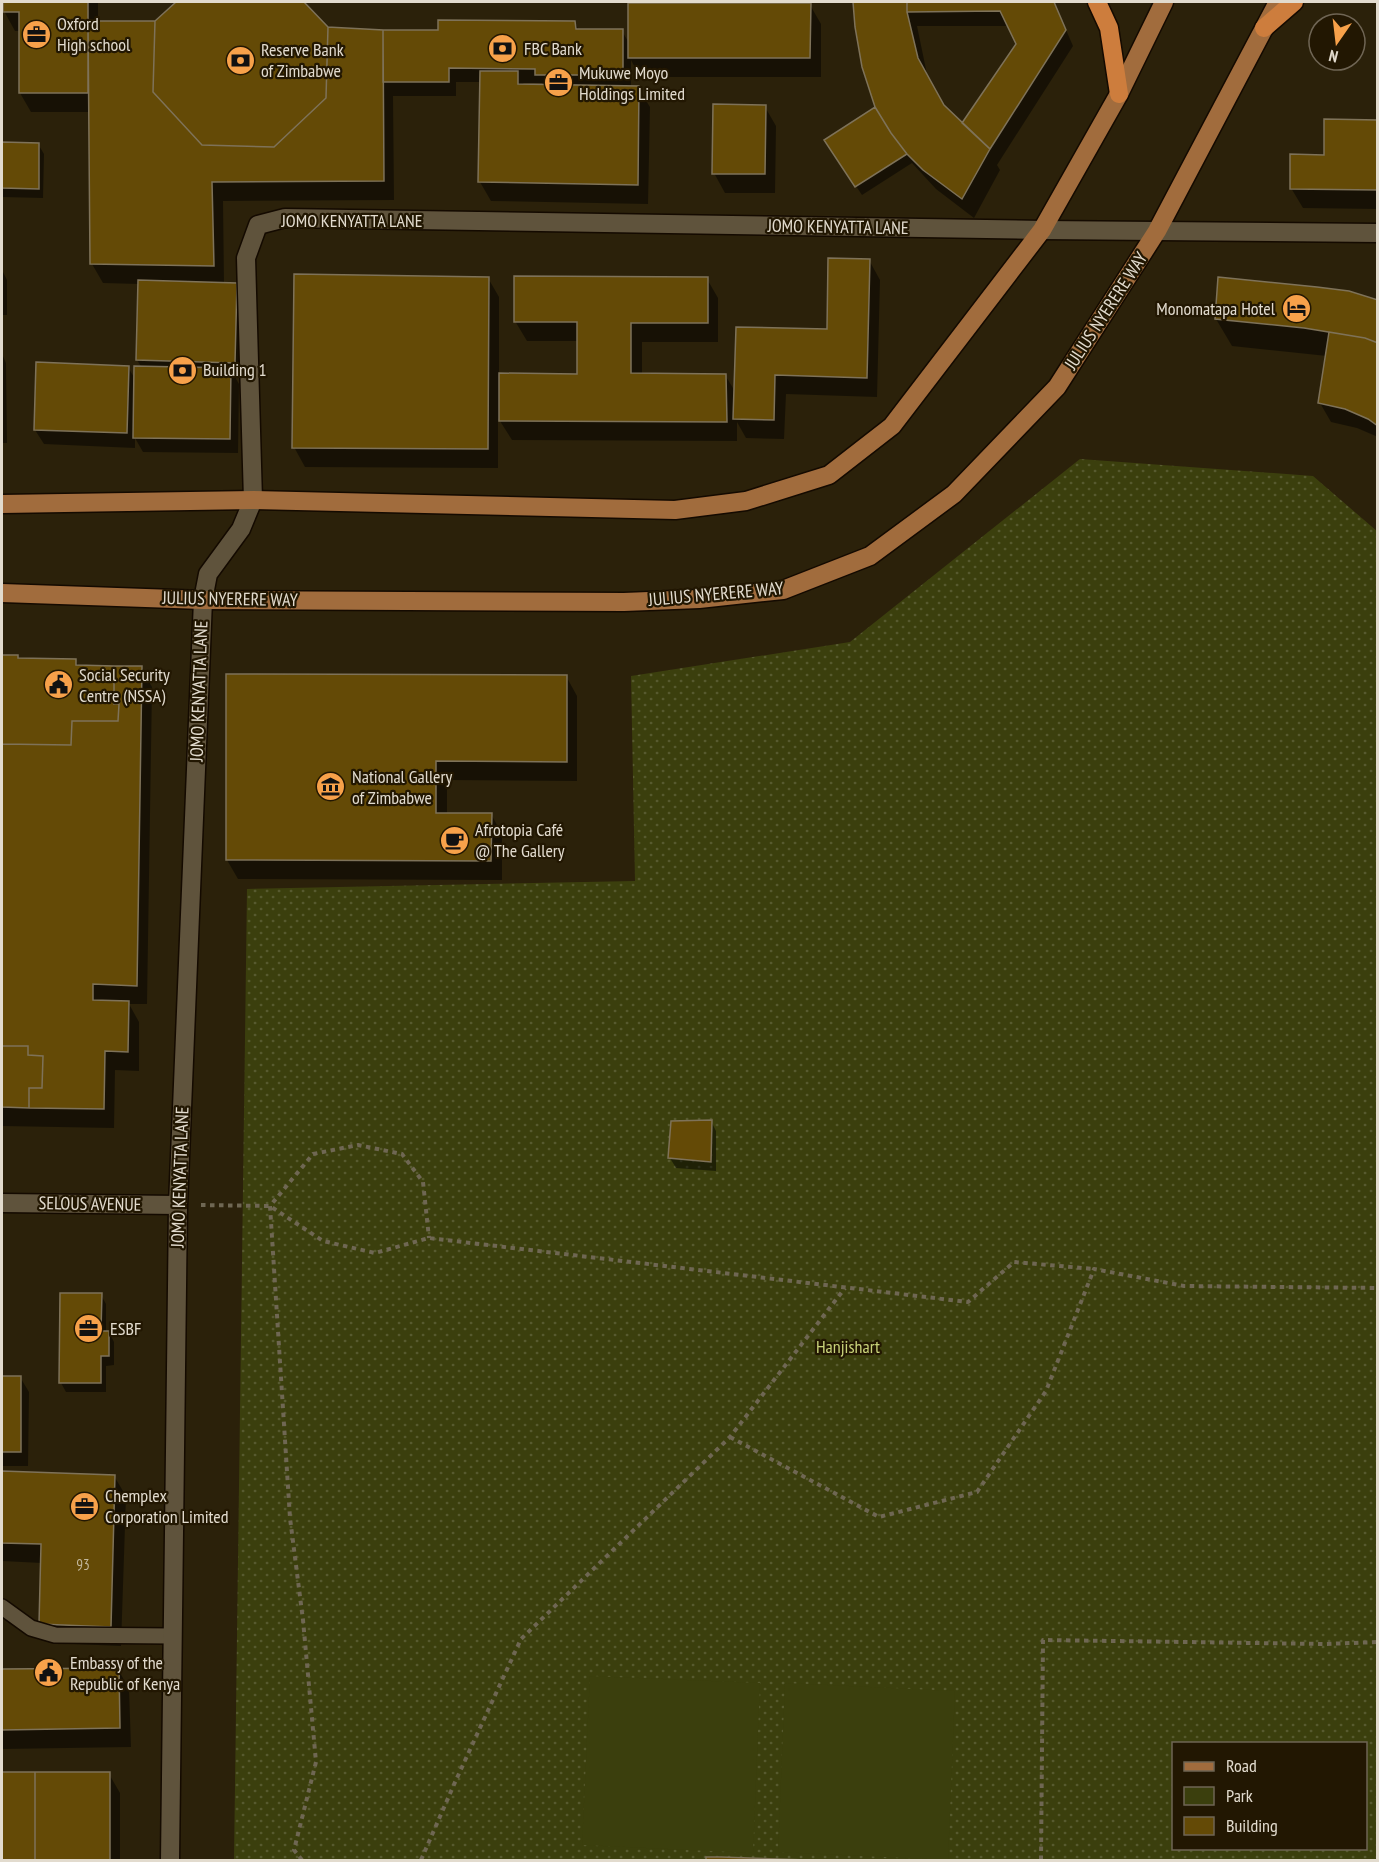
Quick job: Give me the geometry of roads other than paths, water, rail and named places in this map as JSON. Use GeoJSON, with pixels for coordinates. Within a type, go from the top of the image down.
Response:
{"type":"FeatureCollection","features":[{"type":"Feature","properties":{"kind":"highway"},"geometry":{"type":"LineString","coordinates":[[1097,2],[1108,28],[1119,94]]}},
{"type":"Feature","properties":{"kind":"highway"},"geometry":{"type":"LineString","coordinates":[[1264,28],[1294,2]]}},
{"type":"Feature","properties":{"kind":"main road"},"geometry":{"type":"LineString","coordinates":[[2,504],[253,500],[675,510],[746,501],[829,475],[892,426],[1042,230],[1119,94],[1164,2]]}},
{"type":"Feature","properties":{"kind":"main road","name":"JULIUS NYERERE WAY"},"geometry":{"type":"LineString","coordinates":[[2,593],[203,600],[624,602],[699,599],[783,590],[870,556],[954,495],[1056,387],[1157,231],[1278,2]]}},
{"type":"Feature","properties":{"kind":"street","name":"JOMO KENYATTA LANE"},"geometry":{"type":"LineString","coordinates":[[170,1860],[178,1205],[203,600],[208,574],[241,529],[253,500],[246,258],[258,225],[285,218],[1377,233]]}},
{"type":"Feature","properties":{"kind":"street","name":"SELOUS AVENUE"},"geometry":{"type":"LineString","coordinates":[[2,1203],[178,1205]]}},
{"type":"Feature","properties":{"kind":"lane"},"geometry":{"type":"LineString","coordinates":[[2,1608],[31,1629],[55,1635],[173,1636]]}},
{"type":"Feature","properties":{"kind":"place","name":"Oxford High school"},"geometry":{"type":"Point","coordinates":[36,34]}},
{"type":"Feature","properties":{"kind":"place","name":"FBC Bank"},"geometry":{"type":"Point","coordinates":[503,49]}},
{"type":"Feature","properties":{"kind":"place","name":"Reserve Bank of Zimbabwe"},"geometry":{"type":"Point","coordinates":[240,60]}},
{"type":"Feature","properties":{"kind":"place","name":"Mukuwe Moyo Holdings Limited"},"geometry":{"type":"Point","coordinates":[558,83]}},
{"type":"Feature","properties":{"kind":"place","name":"Monomatapa Hotel"},"geometry":{"type":"Point","coordinates":[1296,309]}},
{"type":"Feature","properties":{"kind":"place","name":"Building 1"},"geometry":{"type":"Point","coordinates":[182,370]}},
{"type":"Feature","properties":{"kind":"place","name":"Social Security Centre (NSSA)"},"geometry":{"type":"Point","coordinates":[58,685]}},
{"type":"Feature","properties":{"kind":"place","name":"National Gallery of Zimbabwe"},"geometry":{"type":"Point","coordinates":[331,787]}},
{"type":"Feature","properties":{"kind":"place","name":"Afrotopia Café @ The Gallery"},"geometry":{"type":"Point","coordinates":[454,840]}},
{"type":"Feature","properties":{"kind":"place","name":"ESBF"},"geometry":{"type":"Point","coordinates":[89,1329]}},
{"type":"Feature","properties":{"kind":"place","name":"Chemplex Corporation Limited"},"geometry":{"type":"Point","coordinates":[84,1506]}},
{"type":"Feature","properties":{"kind":"place","name":"Embassy of the Republic of Kenya"},"geometry":{"type":"Point","coordinates":[49,1673]}},
{"type":"Feature","properties":{"kind":"park label","name":"Hanjishart"},"geometry":{"type":"Point","coordinates":[848,1347]}}]}
